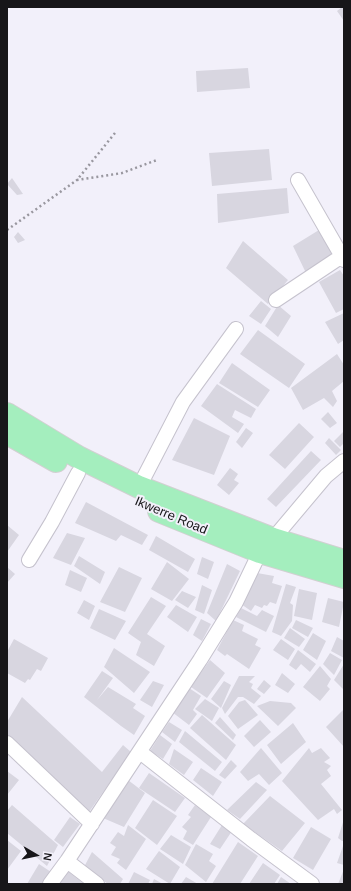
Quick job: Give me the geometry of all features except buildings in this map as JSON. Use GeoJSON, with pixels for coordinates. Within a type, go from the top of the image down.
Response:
{"type":"FeatureCollection","features":[{"type":"Feature","properties":{"kind":"main road"},"geometry":{"type":"LineString","coordinates":[[7,414],[78,457],[266,546],[344,561]]}},
{"type":"Feature","properties":{"kind":"main road","name":"Ikwerre Road"},"geometry":{"type":"LineString","coordinates":[[7,433],[78,473],[157,510],[266,546],[344,577]]}},
{"type":"Feature","properties":{"kind":"street"},"geometry":{"type":"LineString","coordinates":[[276,300],[343,258],[298,180]]}},
{"type":"Feature","properties":{"kind":"street"},"geometry":{"type":"LineString","coordinates":[[139,487],[183,402],[236,329]]}},
{"type":"Feature","properties":{"kind":"street"},"geometry":{"type":"LineString","coordinates":[[50,884],[92,824],[200,660],[236,602],[266,546],[326,476],[344,461]]}},
{"type":"Feature","properties":{"kind":"street"},"geometry":{"type":"LineString","coordinates":[[29,560],[52,522],[78,473]]}},
{"type":"Feature","properties":{"kind":"street"},"geometry":{"type":"LineString","coordinates":[[7,743],[92,824]]}},
{"type":"Feature","properties":{"kind":"street"},"geometry":{"type":"LineString","coordinates":[[140,752],[251,840],[312,884]]}},
{"type":"Feature","properties":{"kind":"street"},"geometry":{"type":"LineString","coordinates":[[67,861],[97,884]]}},
{"type":"Feature","properties":{"kind":"path"},"geometry":{"type":"LineString","coordinates":[[7,230],[77,180],[115,133]]}},
{"type":"Feature","properties":{"kind":"path"},"geometry":{"type":"LineString","coordinates":[[77,180],[122,173],[157,160]]}}]}
